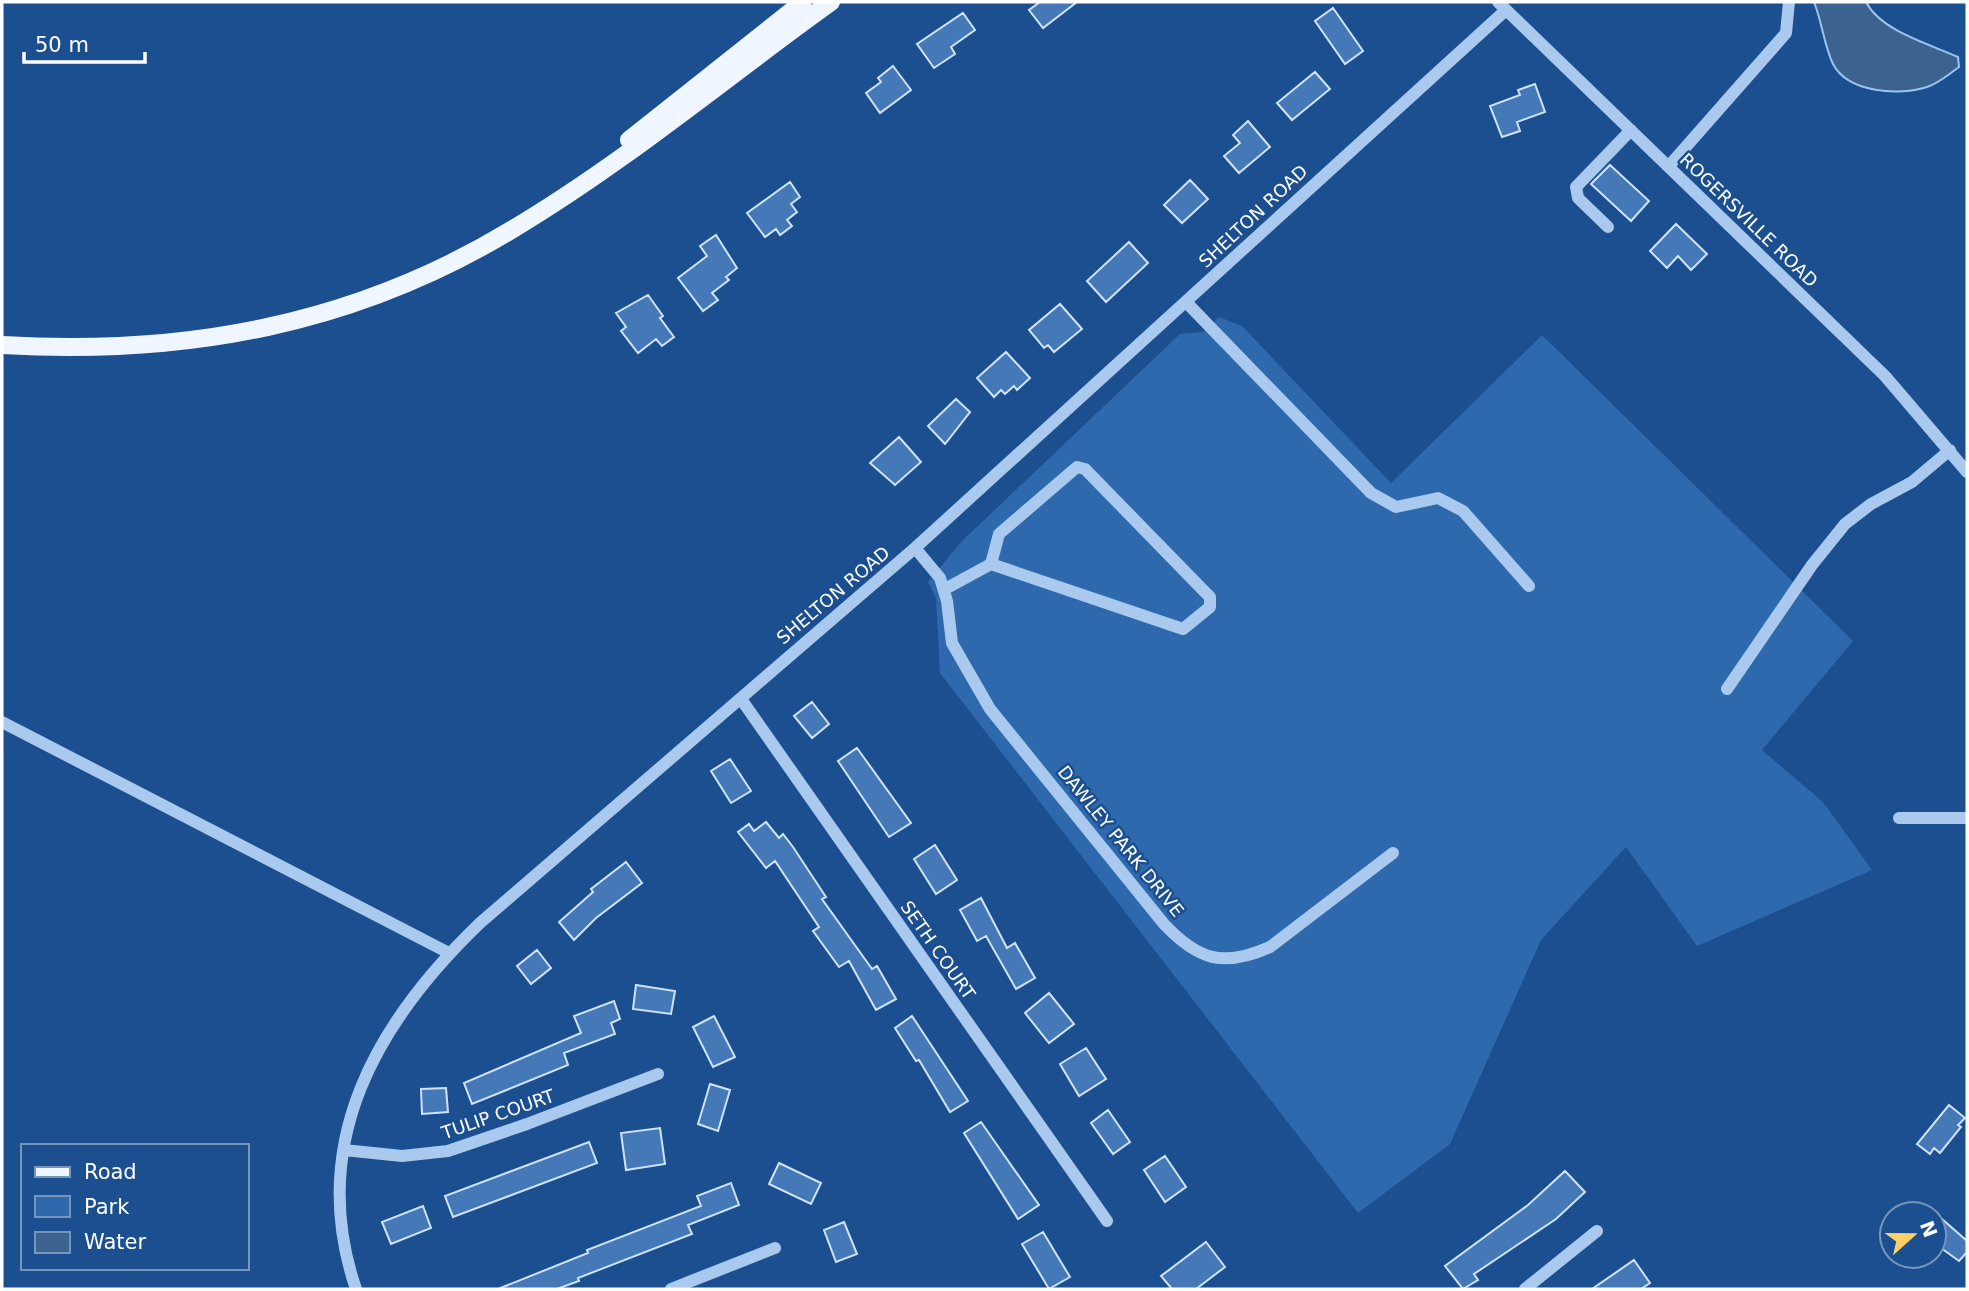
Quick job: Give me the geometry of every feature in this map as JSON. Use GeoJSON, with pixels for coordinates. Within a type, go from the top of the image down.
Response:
{"type":"FeatureCollection","features":[{"type":"Feature","properties":{"kind":"main road"},"geometry":{"type":"LineString","coordinates":[[571,190],[647,124],[803,2]]}},
{"type":"Feature","properties":{"kind":"main road"},"geometry":{"type":"LineString","coordinates":[[2,345],[71,349],[142,347],[220,338],[298,321],[364,300],[453,262],[514,229],[655,133],[831,2]]}},
{"type":"Feature","properties":{"kind":"street"},"geometry":{"type":"LineString","coordinates":[[1669,166],[1786,33],[1789,2]]}},
{"type":"Feature","properties":{"kind":"street","name":"ROGERSVILLE ROAD"},"geometry":{"type":"LineString","coordinates":[[1502,6],[1885,376],[1967,472]]}},
{"type":"Feature","properties":{"kind":"street","name":"SHELTON ROAD"},"geometry":{"type":"LineString","coordinates":[[356,1289],[343,1234],[340,1203],[344,1150],[358,1095],[371,1062],[408,1001],[449,953],[915,548],[1186,302],[1502,6]]}},
{"type":"Feature","properties":{"kind":"street"},"geometry":{"type":"LineString","coordinates":[[1608,227],[1578,198],[1576,187],[1631,130]]}},
{"type":"Feature","properties":{"kind":"street"},"geometry":{"type":"LineString","coordinates":[[1186,302],[1371,493],[1396,507],[1438,498],[1463,511],[1529,586]]}},
{"type":"Feature","properties":{"kind":"street"},"geometry":{"type":"LineString","coordinates":[[1727,689],[1812,565],[1845,524],[1871,504],[1912,482],[1950,450]]}},
{"type":"Feature","properties":{"kind":"street"},"geometry":{"type":"LineString","coordinates":[[945,589],[990,564],[999,534],[1077,467],[1085,468],[1210,597],[1210,607],[1183,629],[990,564]]}},
{"type":"Feature","properties":{"kind":"street","name":"DAWLEY PARK DRIVE"},"geometry":{"type":"LineString","coordinates":[[915,548],[933,569],[945,589],[952,643],[990,709],[1164,924],[1192,950],[1214,958],[1227,959],[1270,947],[1394,853]]}},
{"type":"Feature","properties":{"kind":"street","name":"SETH COURT"},"geometry":{"type":"LineString","coordinates":[[741,699],[1107,1221]]}},
{"type":"Feature","properties":{"kind":"street"},"geometry":{"type":"LineString","coordinates":[[2,722],[449,953]]}},
{"type":"Feature","properties":{"kind":"street"},"geometry":{"type":"LineString","coordinates":[[1899,818],[1967,818]]}},
{"type":"Feature","properties":{"kind":"street","name":"TULIP COURT"},"geometry":{"type":"LineString","coordinates":[[344,1150],[402,1156],[448,1151],[527,1125],[658,1073]]}},
{"type":"Feature","properties":{"kind":"street"},"geometry":{"type":"LineString","coordinates":[[1525,1289],[1597,1231]]}},
{"type":"Feature","properties":{"kind":"street"},"geometry":{"type":"LineString","coordinates":[[671,1289],[775,1248]]}},
{"type":"Feature","properties":{"kind":"green space"},"geometry":{"type":"Polygon","coordinates":[[[1219,317],[1242,326],[1391,483],[1542,335],[1853,641],[1762,750],[1823,802],[1872,870],[1697,946],[1626,847],[1541,940],[1450,1144],[1358,1213],[940,673],[936,598],[928,582],[962,541],[1180,334],[1203,332],[1219,317]]]}},
{"type":"Feature","properties":{"kind":"water"},"geometry":{"type":"Polygon","coordinates":[[[1814,2],[1866,2],[1873,12],[1894,29],[1958,57],[1959,67],[1936,83],[1916,90],[1876,90],[1850,81],[1840,74],[1833,64],[1814,2]]]}},
{"type":"Feature","properties":{"kind":"building"},"geometry":{"type":"Polygon","coordinates":[[[1040,2],[1077,2],[1043,28],[1029,10],[1040,2]]]}},
{"type":"Feature","properties":{"kind":"building"},"geometry":{"type":"Polygon","coordinates":[[[1333,8],[1363,51],[1345,64],[1315,21],[1333,8]]]}},
{"type":"Feature","properties":{"kind":"building"},"geometry":{"type":"Polygon","coordinates":[[[963,13],[975,30],[951,47],[955,54],[934,68],[917,44],[963,13]]]}},
{"type":"Feature","properties":{"kind":"building"},"geometry":{"type":"Polygon","coordinates":[[[893,66],[911,90],[880,113],[866,93],[881,82],[878,78],[893,66]]]}},
{"type":"Feature","properties":{"kind":"building"},"geometry":{"type":"Polygon","coordinates":[[[1315,72],[1330,89],[1292,120],[1277,103],[1315,72]]]}},
{"type":"Feature","properties":{"kind":"building"},"geometry":{"type":"Polygon","coordinates":[[[1535,84],[1545,112],[1517,122],[1520,131],[1502,137],[1490,106],[1520,95],[1518,90],[1535,84]]]}},
{"type":"Feature","properties":{"kind":"building"},"geometry":{"type":"Polygon","coordinates":[[[1248,121],[1270,147],[1239,173],[1224,156],[1240,143],[1233,135],[1248,121]]]}},
{"type":"Feature","properties":{"kind":"building"},"geometry":{"type":"Polygon","coordinates":[[[1610,165],[1649,201],[1631,221],[1591,184],[1610,165]]]}},
{"type":"Feature","properties":{"kind":"building"},"geometry":{"type":"Polygon","coordinates":[[[1190,180],[1208,199],[1182,223],[1164,205],[1190,180]]]}},
{"type":"Feature","properties":{"kind":"building"},"geometry":{"type":"Polygon","coordinates":[[[790,182],[800,197],[791,204],[797,212],[787,220],[792,226],[780,235],[776,229],[765,237],[747,213],[790,182]]]}},
{"type":"Feature","properties":{"kind":"building"},"geometry":{"type":"Polygon","coordinates":[[[1676,224],[1707,254],[1691,270],[1678,256],[1667,268],[1650,251],[1676,224]]]}},
{"type":"Feature","properties":{"kind":"building"},"geometry":{"type":"Polygon","coordinates":[[[716,235],[737,268],[726,277],[729,280],[712,293],[718,300],[703,311],[678,278],[707,256],[700,246],[716,235]]]}},
{"type":"Feature","properties":{"kind":"building"},"geometry":{"type":"Polygon","coordinates":[[[1129,242],[1148,263],[1106,302],[1087,281],[1129,242]]]}},
{"type":"Feature","properties":{"kind":"building"},"geometry":{"type":"Polygon","coordinates":[[[648,295],[674,337],[662,346],[656,339],[638,353],[621,331],[626,327],[616,313],[648,295]]]}},
{"type":"Feature","properties":{"kind":"building"},"geometry":{"type":"Polygon","coordinates":[[[1060,304],[1082,329],[1054,352],[1048,345],[1044,348],[1029,330],[1060,304]]]}},
{"type":"Feature","properties":{"kind":"building"},"geometry":{"type":"Polygon","coordinates":[[[1006,352],[1030,378],[1017,390],[1014,386],[1005,394],[1001,390],[994,397],[977,378],[1006,352]]]}},
{"type":"Feature","properties":{"kind":"building"},"geometry":{"type":"Polygon","coordinates":[[[956,399],[970,412],[945,444],[928,426],[956,399]]]}},
{"type":"Feature","properties":{"kind":"building"},"geometry":{"type":"Polygon","coordinates":[[[899,437],[921,462],[895,485],[870,463],[899,437]]]}},
{"type":"Feature","properties":{"kind":"building"},"geometry":{"type":"Polygon","coordinates":[[[812,702],[829,724],[812,738],[794,716],[812,702]]]}},
{"type":"Feature","properties":{"kind":"building"},"geometry":{"type":"Polygon","coordinates":[[[857,748],[911,823],[889,837],[838,761],[857,748]]]}},
{"type":"Feature","properties":{"kind":"building"},"geometry":{"type":"Polygon","coordinates":[[[730,759],[751,791],[731,803],[711,771],[730,759]]]}},
{"type":"Feature","properties":{"kind":"building"},"geometry":{"type":"Polygon","coordinates":[[[766,822],[779,838],[783,834],[793,847],[826,897],[822,899],[872,969],[877,966],[896,999],[876,1010],[849,961],[839,967],[813,931],[819,927],[775,861],[766,868],[738,832],[749,824],[754,831],[766,822]]]}},
{"type":"Feature","properties":{"kind":"building"},"geometry":{"type":"Polygon","coordinates":[[[935,845],[957,880],[936,894],[914,859],[935,845]]]}},
{"type":"Feature","properties":{"kind":"building"},"geometry":{"type":"Polygon","coordinates":[[[626,862],[642,883],[596,918],[574,940],[559,922],[593,892],[591,889],[626,862]]]}},
{"type":"Feature","properties":{"kind":"building"},"geometry":{"type":"Polygon","coordinates":[[[981,898],[1007,948],[1015,943],[1035,978],[1016,989],[986,936],[977,941],[960,910],[981,898]]]}},
{"type":"Feature","properties":{"kind":"building"},"geometry":{"type":"Polygon","coordinates":[[[537,950],[551,968],[531,984],[517,966],[537,950]]]}},
{"type":"Feature","properties":{"kind":"building"},"geometry":{"type":"Polygon","coordinates":[[[636,985],[675,991],[671,1014],[633,1009],[636,985]]]}},
{"type":"Feature","properties":{"kind":"building"},"geometry":{"type":"Polygon","coordinates":[[[1049,993],[1074,1024],[1049,1043],[1025,1013],[1049,993]]]}},
{"type":"Feature","properties":{"kind":"building"},"geometry":{"type":"Polygon","coordinates":[[[614,1001],[620,1019],[611,1023],[615,1034],[564,1053],[568,1065],[472,1104],[464,1083],[581,1033],[574,1016],[614,1001]]]}},
{"type":"Feature","properties":{"kind":"building"},"geometry":{"type":"Polygon","coordinates":[[[714,1016],[735,1057],[713,1067],[693,1027],[714,1016]]]}},
{"type":"Feature","properties":{"kind":"building"},"geometry":{"type":"Polygon","coordinates":[[[912,1016],[968,1101],[950,1112],[919,1060],[916,1061],[895,1028],[912,1016]]]}},
{"type":"Feature","properties":{"kind":"building"},"geometry":{"type":"Polygon","coordinates":[[[1086,1048],[1106,1079],[1079,1096],[1060,1064],[1086,1048]]]}},
{"type":"Feature","properties":{"kind":"building"},"geometry":{"type":"Polygon","coordinates":[[[710,1084],[730,1090],[718,1131],[698,1124],[710,1084]]]}},
{"type":"Feature","properties":{"kind":"building"},"geometry":{"type":"Polygon","coordinates":[[[446,1088],[448,1112],[422,1114],[421,1089],[446,1088]]]}},
{"type":"Feature","properties":{"kind":"building"},"geometry":{"type":"Polygon","coordinates":[[[1949,1105],[1965,1118],[1940,1153],[1934,1148],[1930,1154],[1917,1144],[1949,1105]]]}},
{"type":"Feature","properties":{"kind":"building"},"geometry":{"type":"Polygon","coordinates":[[[1108,1110],[1130,1142],[1113,1154],[1091,1123],[1108,1110]]]}},
{"type":"Feature","properties":{"kind":"building"},"geometry":{"type":"Polygon","coordinates":[[[981,1122],[1039,1205],[1018,1219],[964,1133],[981,1122]]]}},
{"type":"Feature","properties":{"kind":"building"},"geometry":{"type":"Polygon","coordinates":[[[660,1128],[665,1164],[626,1170],[621,1133],[660,1128]]]}},
{"type":"Feature","properties":{"kind":"building"},"geometry":{"type":"Polygon","coordinates":[[[589,1142],[597,1163],[453,1217],[445,1196],[589,1142]]]}},
{"type":"Feature","properties":{"kind":"building"},"geometry":{"type":"Polygon","coordinates":[[[1165,1156],[1186,1187],[1165,1202],[1144,1170],[1165,1156]]]}},
{"type":"Feature","properties":{"kind":"building"},"geometry":{"type":"Polygon","coordinates":[[[779,1163],[821,1183],[811,1204],[769,1184],[779,1163]]]}},
{"type":"Feature","properties":{"kind":"building"},"geometry":{"type":"Polygon","coordinates":[[[1565,1171],[1585,1192],[1556,1219],[1474,1274],[1478,1280],[1463,1289],[1445,1266],[1528,1205],[1565,1171]]]}},
{"type":"Feature","properties":{"kind":"building"},"geometry":{"type":"Polygon","coordinates":[[[731,1183],[739,1205],[688,1225],[692,1234],[578,1278],[579,1281],[557,1289],[498,1289],[588,1253],[587,1250],[701,1206],[697,1196],[731,1183]]]}},
{"type":"Feature","properties":{"kind":"building"},"geometry":{"type":"Polygon","coordinates":[[[423,1206],[431,1228],[391,1244],[382,1222],[423,1206]]]}},
{"type":"Feature","properties":{"kind":"building"},"geometry":{"type":"Polygon","coordinates":[[[844,1222],[857,1254],[836,1262],[824,1230],[844,1222]]]}},
{"type":"Feature","properties":{"kind":"building"},"geometry":{"type":"Polygon","coordinates":[[[1948,1224],[1967,1241],[1967,1252],[1959,1261],[1948,1253],[1948,1224]]]}},
{"type":"Feature","properties":{"kind":"building"},"geometry":{"type":"Polygon","coordinates":[[[1043,1232],[1070,1277],[1049,1289],[1022,1244],[1043,1232]]]}},
{"type":"Feature","properties":{"kind":"building"},"geometry":{"type":"Polygon","coordinates":[[[1206,1242],[1225,1267],[1196,1289],[1172,1289],[1161,1276],[1206,1242]]]}},
{"type":"Feature","properties":{"kind":"building"},"geometry":{"type":"Polygon","coordinates":[[[1634,1260],[1650,1283],[1641,1289],[1592,1289],[1634,1260]]]}}]}
